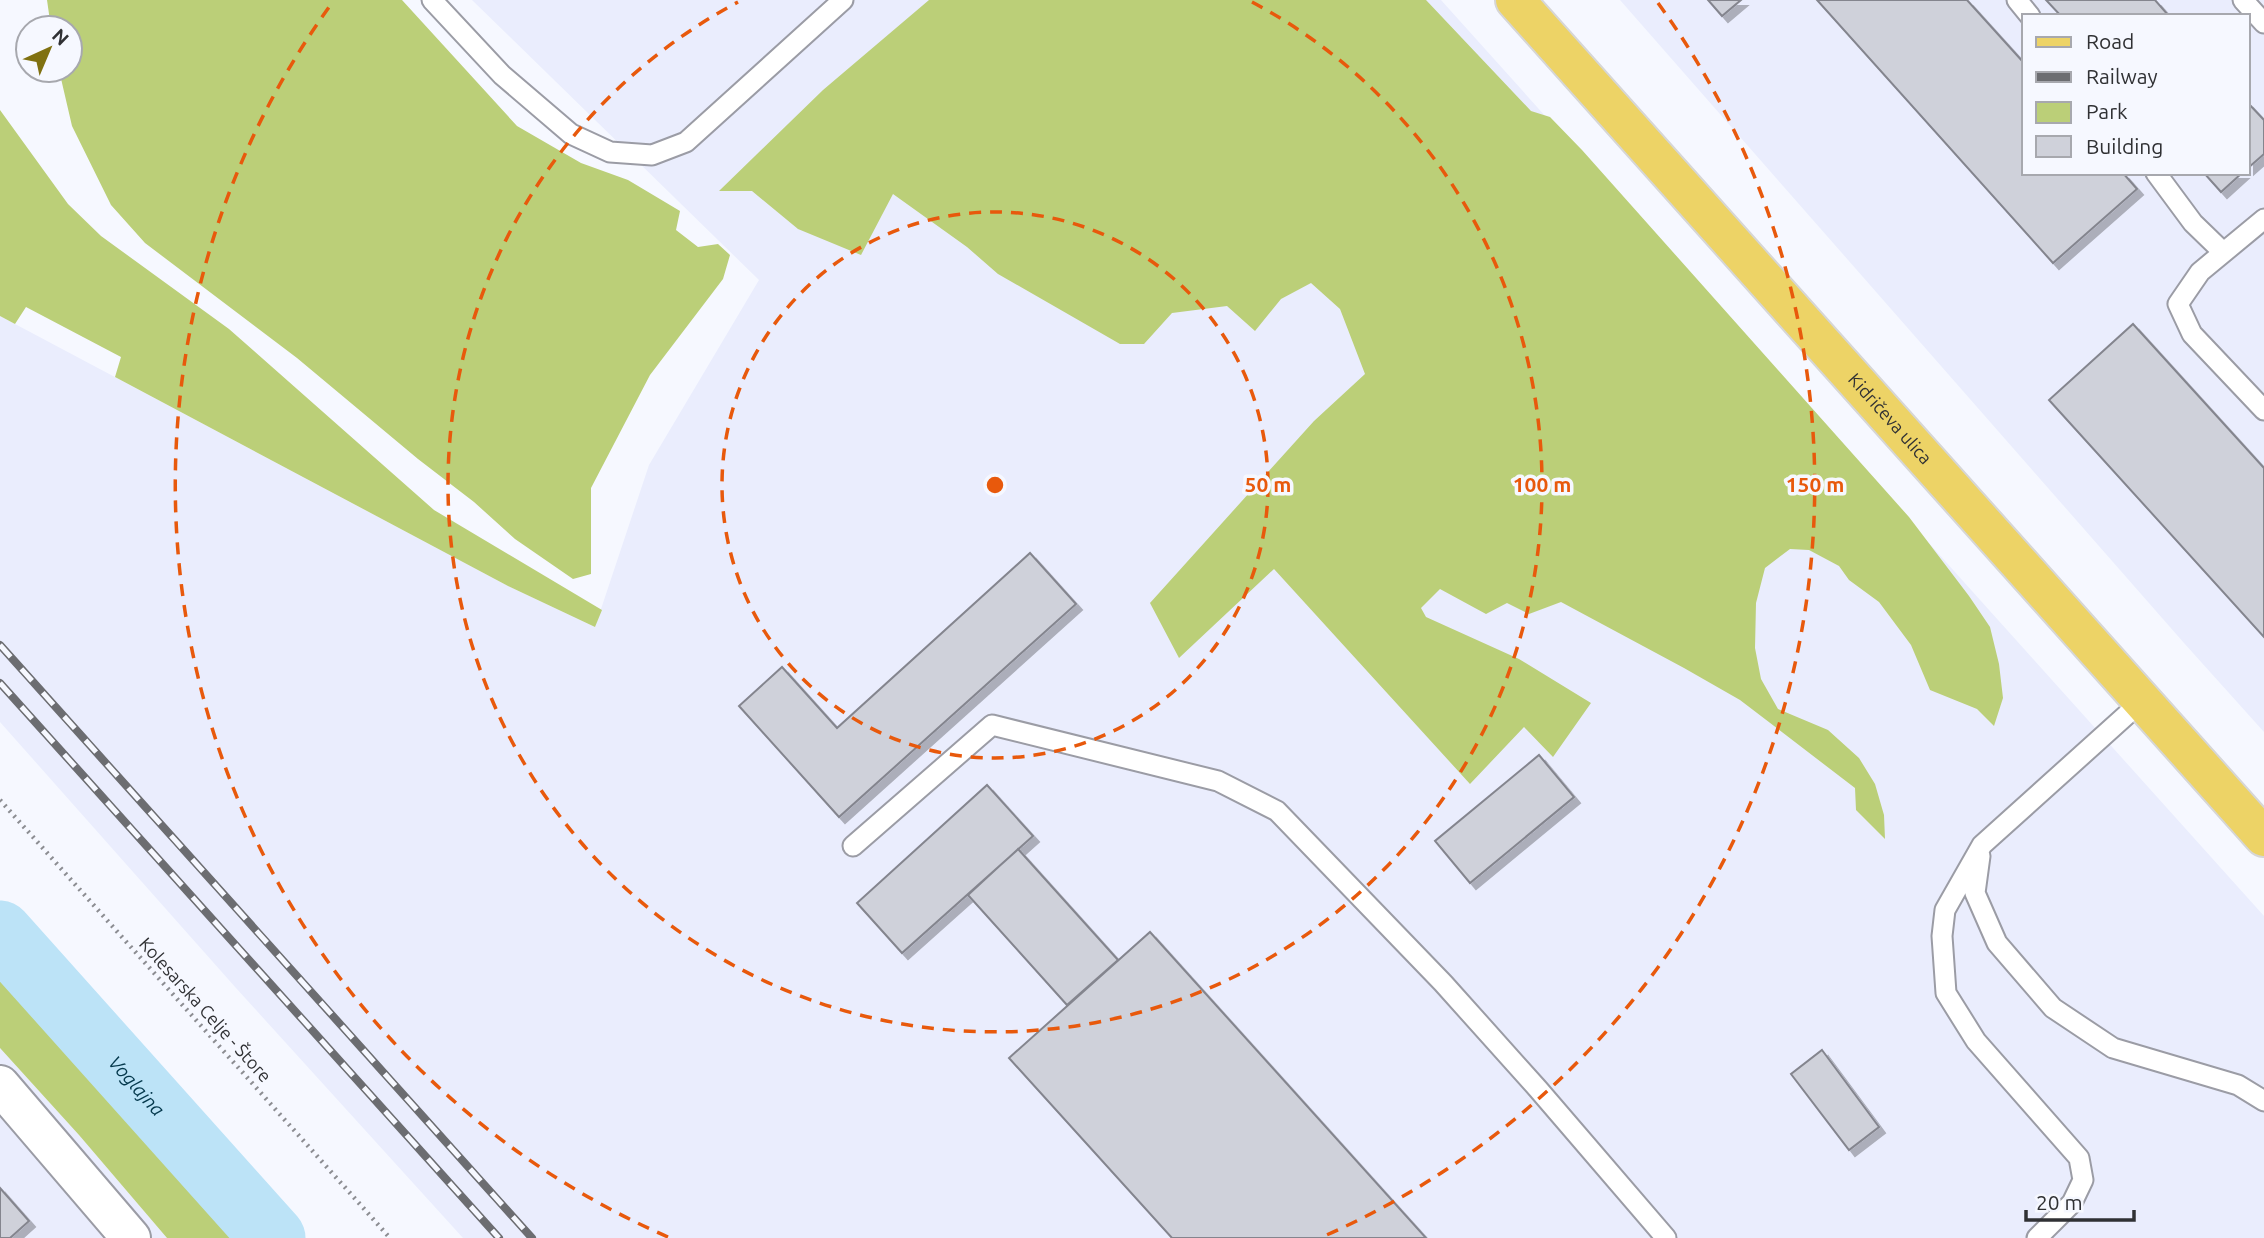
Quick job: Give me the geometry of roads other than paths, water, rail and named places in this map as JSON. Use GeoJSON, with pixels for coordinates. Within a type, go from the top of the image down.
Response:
{"type":"FeatureCollection","features":[{"type":"Feature","properties":{"kind":"main road","name":"Kidričeva ulica"},"geometry":{"type":"LineString","coordinates":[[1516,0],[2264,837]]}},
{"type":"Feature","properties":{"kind":"street"},"geometry":{"type":"LineString","coordinates":[[0,1085],[121,1234]]}},
{"type":"Feature","properties":{"kind":"lane"},"geometry":{"type":"LineString","coordinates":[[438,2],[502,75],[570,134],[610,152],[652,155],[686,142],[843,0]]}},
{"type":"Feature","properties":{"kind":"lane"},"geometry":{"type":"LineString","coordinates":[[2017,0],[2028,14]]}},
{"type":"Feature","properties":{"kind":"lane"},"geometry":{"type":"LineString","coordinates":[[2244,0],[2264,23]]}},
{"type":"Feature","properties":{"kind":"lane"},"geometry":{"type":"LineString","coordinates":[[2157,175],[2193,223],[2223,252]]}},
{"type":"Feature","properties":{"kind":"lane"},"geometry":{"type":"LineString","coordinates":[[2264,219],[2200,272],[2178,304],[2192,334],[2264,410]]}},
{"type":"Feature","properties":{"kind":"lane"},"geometry":{"type":"LineString","coordinates":[[2037,1238],[2072,1203],[2083,1180],[2079,1158],[1976,1041],[1946,993],[1942,936],[1945,910],[1982,845],[2141,701]]}},
{"type":"Feature","properties":{"kind":"lane"},"geometry":{"type":"LineString","coordinates":[[853,846],[992,725],[1217,781],[1277,811],[1443,983],[1557,1110],[1666,1238]]}},
{"type":"Feature","properties":{"kind":"lane"},"geometry":{"type":"LineString","coordinates":[[1982,845],[1975,892],[1997,943],[2053,1008],[2113,1048],[2238,1085],[2264,1101]]}},
{"type":"Feature","properties":{"kind":"waterway","name":"Voglajna"},"geometry":{"type":"LineString","coordinates":[[0,933],[273,1238]]}},
{"type":"Feature","properties":{"kind":"railway"},"geometry":{"type":"LineString","coordinates":[[0,645],[532,1238]]}},
{"type":"Feature","properties":{"kind":"railway"},"geometry":{"type":"LineString","coordinates":[[0,683],[499,1238]]}}]}
